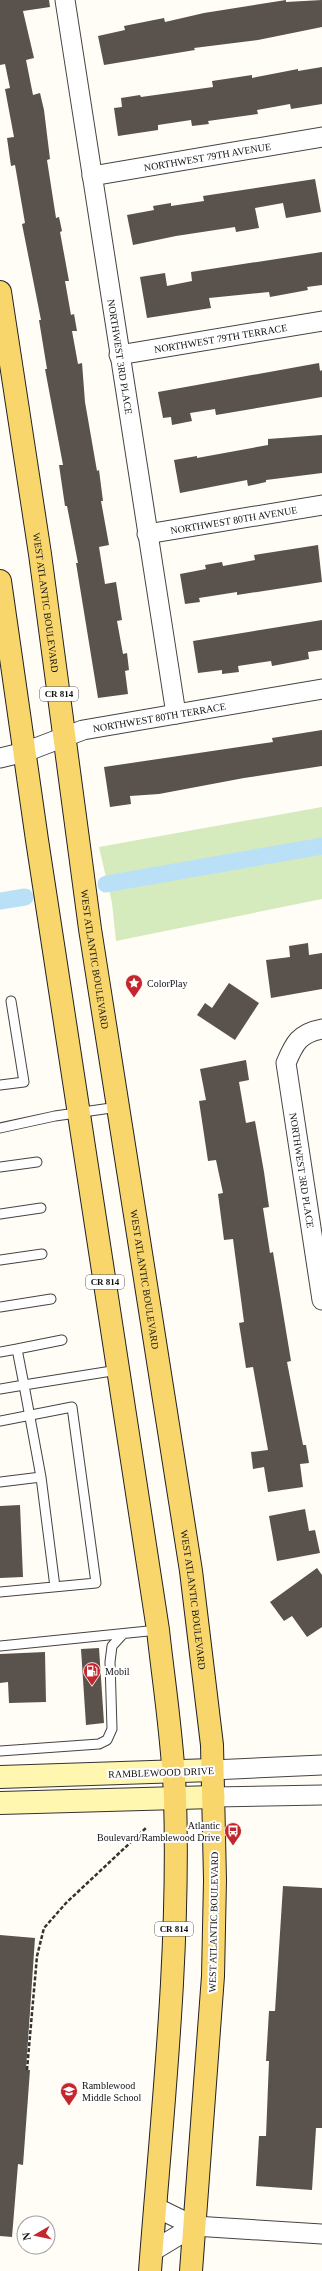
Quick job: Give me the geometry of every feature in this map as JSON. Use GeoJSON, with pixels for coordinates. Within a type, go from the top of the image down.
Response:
{"type":"FeatureCollection","features":[{"type":"Feature","properties":{"kind":"main road","name":"WEST ATLANTIC BOULEVARD"},"geometry":{"type":"LineString","coordinates":[[0,292],[90,929],[191,1571],[212,1745],[215,1880],[213,1976],[191,2271]]}},
{"type":"Feature","properties":{"kind":"main road","name":"CR 814"},"geometry":{"type":"LineString","coordinates":[[0,581],[51,934],[158,1630],[174,1773],[174,1948],[151,2262]]}},
{"type":"Feature","properties":{"kind":"street","name":"NORTHWEST 3RD PLACE"},"geometry":{"type":"LineString","coordinates":[[65,0],[146,534],[176,714]]}},
{"type":"Feature","properties":{"kind":"street","name":"NORTHWEST 79TH AVENUE"},"geometry":{"type":"LineString","coordinates":[[92,176],[322,137]]}},
{"type":"Feature","properties":{"kind":"street","name":"NORTHWEST 79TH TERRACE"},"geometry":{"type":"LineString","coordinates":[[119,355],[322,321]]}},
{"type":"Feature","properties":{"kind":"street","name":"NORTHWEST 80TH AVENUE"},"geometry":{"type":"LineString","coordinates":[[146,534],[322,505]]}},
{"type":"Feature","properties":{"kind":"street","name":"NORTHWEST 80TH TERRACE"},"geometry":{"type":"LineString","coordinates":[[0,758],[25,752],[83,730],[322,689]]}},
{"type":"Feature","properties":{"kind":"street","name":"NORTHWEST 3RD PLACE"},"geometry":{"type":"LineString","coordinates":[[322,1029],[315,1030],[294,1042],[286,1063],[322,1300]]}},
{"type":"Feature","properties":{"kind":"street","name":"RAMBLEWOOD DRIVE"},"geometry":{"type":"LineString","coordinates":[[0,1777],[174,1773],[322,1765]]}},
{"type":"Feature","properties":{"kind":"street"},"geometry":{"type":"LineString","coordinates":[[0,1803],[214,1797],[322,1796]]}},
{"type":"Feature","properties":{"kind":"street"},"geometry":{"type":"LineString","coordinates":[[155,2207],[194,2226],[322,2234]]}},
{"type":"Feature","properties":{"kind":"street"},"geometry":{"type":"LineString","coordinates":[[151,2262],[194,2226]]}},
{"type":"Feature","properties":{"kind":"lane"},"geometry":{"type":"LineString","coordinates":[[0,1085],[24,1082],[11,1001]]}},
{"type":"Feature","properties":{"kind":"lane"},"geometry":{"type":"LineString","coordinates":[[0,1128],[79,1112],[119,1106]]}},
{"type":"Feature","properties":{"kind":"lane"},"geometry":{"type":"LineString","coordinates":[[0,1167],[37,1162]]}},
{"type":"Feature","properties":{"kind":"lane"},"geometry":{"type":"LineString","coordinates":[[0,1214],[41,1208]]}},
{"type":"Feature","properties":{"kind":"lane"},"geometry":{"type":"LineString","coordinates":[[0,1260],[42,1254]]}},
{"type":"Feature","properties":{"kind":"lane"},"geometry":{"type":"LineString","coordinates":[[0,1307],[51,1299]]}},
{"type":"Feature","properties":{"kind":"lane"},"geometry":{"type":"LineString","coordinates":[[0,1352],[62,1340]]}},
{"type":"Feature","properties":{"kind":"lane"},"geometry":{"type":"LineString","coordinates":[[17,1349],[31,1415],[41,1477],[55,1587]]}},
{"type":"Feature","properties":{"kind":"lane"},"geometry":{"type":"LineString","coordinates":[[0,1389],[118,1370]]}},
{"type":"Feature","properties":{"kind":"lane"},"geometry":{"type":"LineString","coordinates":[[0,1421],[72,1408],[96,1583],[0,1592]]}},
{"type":"Feature","properties":{"kind":"lane"},"geometry":{"type":"LineString","coordinates":[[0,1482],[41,1477]]}},
{"type":"Feature","properties":{"kind":"lane"},"geometry":{"type":"LineString","coordinates":[[0,1646],[158,1630]]}},
{"type":"Feature","properties":{"kind":"lane"},"geometry":{"type":"LineString","coordinates":[[0,1751],[98,1744],[107,1740],[112,1729],[110,1662],[112,1646],[122,1634]]}},
{"type":"Feature","properties":{"kind":"path"},"geometry":{"type":"LineString","coordinates":[[28,2070],[37,1956],[44,1928],[66,1903],[147,1827]]}},
{"type":"Feature","properties":{"kind":"green space"},"geometry":{"type":"Polygon","coordinates":[[[322,807],[322,899],[116,941],[112,903],[99,847],[322,807]]]}},
{"type":"Feature","properties":{"kind":"building"},"geometry":{"type":"Polygon","coordinates":[[[0,0],[49,0],[50,7],[23,11],[34,58],[26,60],[33,95],[40,93],[44,110],[50,159],[47,160],[56,218],[59,217],[62,231],[60,232],[69,281],[65,281],[71,315],[74,314],[77,331],[72,331],[78,364],[82,363],[85,402],[97,471],[99,470],[103,501],[101,501],[109,545],[99,547],[105,584],[116,582],[122,620],[117,621],[123,654],[127,653],[129,670],[125,671],[128,694],[98,698],[76,563],[78,563],[67,506],[65,506],[59,465],[63,465],[45,369],[47,369],[39,320],[41,320],[22,224],[25,223],[15,165],[11,166],[7,138],[14,137],[5,89],[10,88],[5,64],[0,65],[0,0]]]}},
{"type":"Feature","properties":{"kind":"building"},"geometry":{"type":"Polygon","coordinates":[[[286,0],[286,2],[322,0],[322,27],[258,40],[194,48],[195,50],[104,65],[98,36],[125,30],[124,26],[164,18],[165,22],[204,13],[286,0]]]}},
{"type":"Feature","properties":{"kind":"building"},"geometry":{"type":"Polygon","coordinates":[[[322,67],[322,104],[291,109],[290,104],[257,110],[258,114],[208,121],[209,124],[192,126],[191,120],[158,125],[158,130],[118,136],[114,108],[122,107],[121,98],[140,95],[141,97],[213,87],[212,81],[252,75],[252,78],[298,69],[298,71],[322,67]]]}},
{"type":"Feature","properties":{"kind":"building"},"geometry":{"type":"Polygon","coordinates":[[[315,179],[321,212],[286,218],[283,203],[255,208],[259,228],[236,232],[235,227],[176,236],[133,245],[127,215],[154,210],[153,206],[171,203],[171,206],[204,201],[203,196],[315,179]]]}},
{"type":"Feature","properties":{"kind":"building"},"geometry":{"type":"Polygon","coordinates":[[[322,252],[322,285],[307,287],[308,290],[270,297],[269,292],[209,298],[211,308],[147,318],[140,277],[165,273],[167,286],[192,281],[191,272],[322,252]]]}},
{"type":"Feature","properties":{"kind":"building"},"geometry":{"type":"Polygon","coordinates":[[[319,363],[320,371],[322,370],[322,397],[216,415],[215,409],[190,413],[192,421],[172,425],[171,417],[163,418],[158,392],[319,363]]]}},
{"type":"Feature","properties":{"kind":"building"},"geometry":{"type":"Polygon","coordinates":[[[322,435],[322,473],[266,480],[266,482],[248,486],[247,480],[180,493],[174,460],[197,456],[197,458],[268,445],[268,439],[322,435]]]}},
{"type":"Feature","properties":{"kind":"building"},"geometry":{"type":"Polygon","coordinates":[[[318,545],[322,582],[237,595],[237,592],[199,598],[200,602],[185,604],[180,574],[206,569],[205,565],[222,562],[223,566],[255,560],[254,555],[318,545]]]}},
{"type":"Feature","properties":{"kind":"building"},"geometry":{"type":"Polygon","coordinates":[[[322,620],[322,650],[308,652],[309,659],[272,666],[271,661],[238,666],[239,672],[222,674],[222,670],[198,673],[193,641],[322,620]]]}},
{"type":"Feature","properties":{"kind":"building"},"geometry":{"type":"Polygon","coordinates":[[[322,730],[322,766],[244,778],[159,794],[130,796],[131,804],[110,807],[104,767],[273,742],[272,738],[322,730]]]}},
{"type":"Feature","properties":{"kind":"building"},"geometry":{"type":"Polygon","coordinates":[[[308,943],[309,955],[322,953],[322,989],[271,998],[266,960],[290,957],[289,946],[308,943]]]}},
{"type":"Feature","properties":{"kind":"building"},"geometry":{"type":"Polygon","coordinates":[[[229,983],[259,1003],[235,1040],[197,1015],[205,1003],[212,1008],[229,983]]]}},
{"type":"Feature","properties":{"kind":"building"},"geometry":{"type":"Polygon","coordinates":[[[246,1060],[249,1080],[239,1082],[246,1123],[255,1121],[269,1207],[263,1208],[270,1253],[273,1252],[291,1361],[287,1362],[303,1445],[306,1445],[309,1463],[300,1464],[303,1487],[268,1492],[264,1467],[253,1469],[251,1452],[268,1450],[253,1367],[246,1368],[239,1323],[244,1322],[233,1239],[224,1240],[218,1194],[223,1193],[216,1160],[208,1161],[199,1101],[206,1100],[200,1069],[246,1060]]]}},
{"type":"Feature","properties":{"kind":"building"},"geometry":{"type":"Polygon","coordinates":[[[20,1505],[23,1577],[0,1578],[0,1506],[20,1505]]]}},
{"type":"Feature","properties":{"kind":"building"},"geometry":{"type":"Polygon","coordinates":[[[305,1509],[309,1531],[315,1530],[320,1553],[277,1561],[269,1516],[305,1509]]]}},
{"type":"Feature","properties":{"kind":"building"},"geometry":{"type":"Polygon","coordinates":[[[317,1568],[322,1575],[322,1627],[307,1637],[292,1616],[284,1621],[270,1602],[317,1568]]]}},
{"type":"Feature","properties":{"kind":"building","name":"Mobil"},"geometry":{"type":"Polygon","coordinates":[[[99,1648],[104,1723],[86,1725],[81,1649],[99,1648]]]}},
{"type":"Feature","properties":{"kind":"building"},"geometry":{"type":"Polygon","coordinates":[[[45,1652],[46,1702],[9,1703],[8,1682],[0,1683],[0,1654],[45,1652]]]}},
{"type":"Feature","properties":{"kind":"building"},"geometry":{"type":"Polygon","coordinates":[[[283,1886],[322,1888],[322,2128],[316,2128],[312,2190],[256,2186],[259,2136],[266,2136],[269,2061],[266,2061],[269,2011],[275,2011],[283,1886]]]}},
{"type":"Feature","properties":{"kind":"building"},"geometry":{"type":"Polygon","coordinates":[[[0,1935],[35,1938],[26,2070],[30,2070],[23,2165],[18,2164],[12,2237],[0,2236],[0,1935]]]}},
{"type":"Feature","properties":{"kind":"waterway"},"geometry":{"type":"LineString","coordinates":[[106,884],[322,846]]}},
{"type":"Feature","properties":{"kind":"waterway"},"geometry":{"type":"LineString","coordinates":[[0,901],[25,897]]}},
{"type":"Feature","properties":{"kind":"place","name":"ColorPlay"},"geometry":{"type":"Point","coordinates":[134,998]}},
{"type":"Feature","properties":{"kind":"place","name":"Mobil"},"geometry":{"type":"Point","coordinates":[92,1686]}},
{"type":"Feature","properties":{"kind":"place","name":"Atlantic Boulevard/Ramblewood Drive"},"geometry":{"type":"Point","coordinates":[233,1846]}},
{"type":"Feature","properties":{"kind":"place","name":"Ramblewood Middle School"},"geometry":{"type":"Point","coordinates":[69,2106]}}]}
